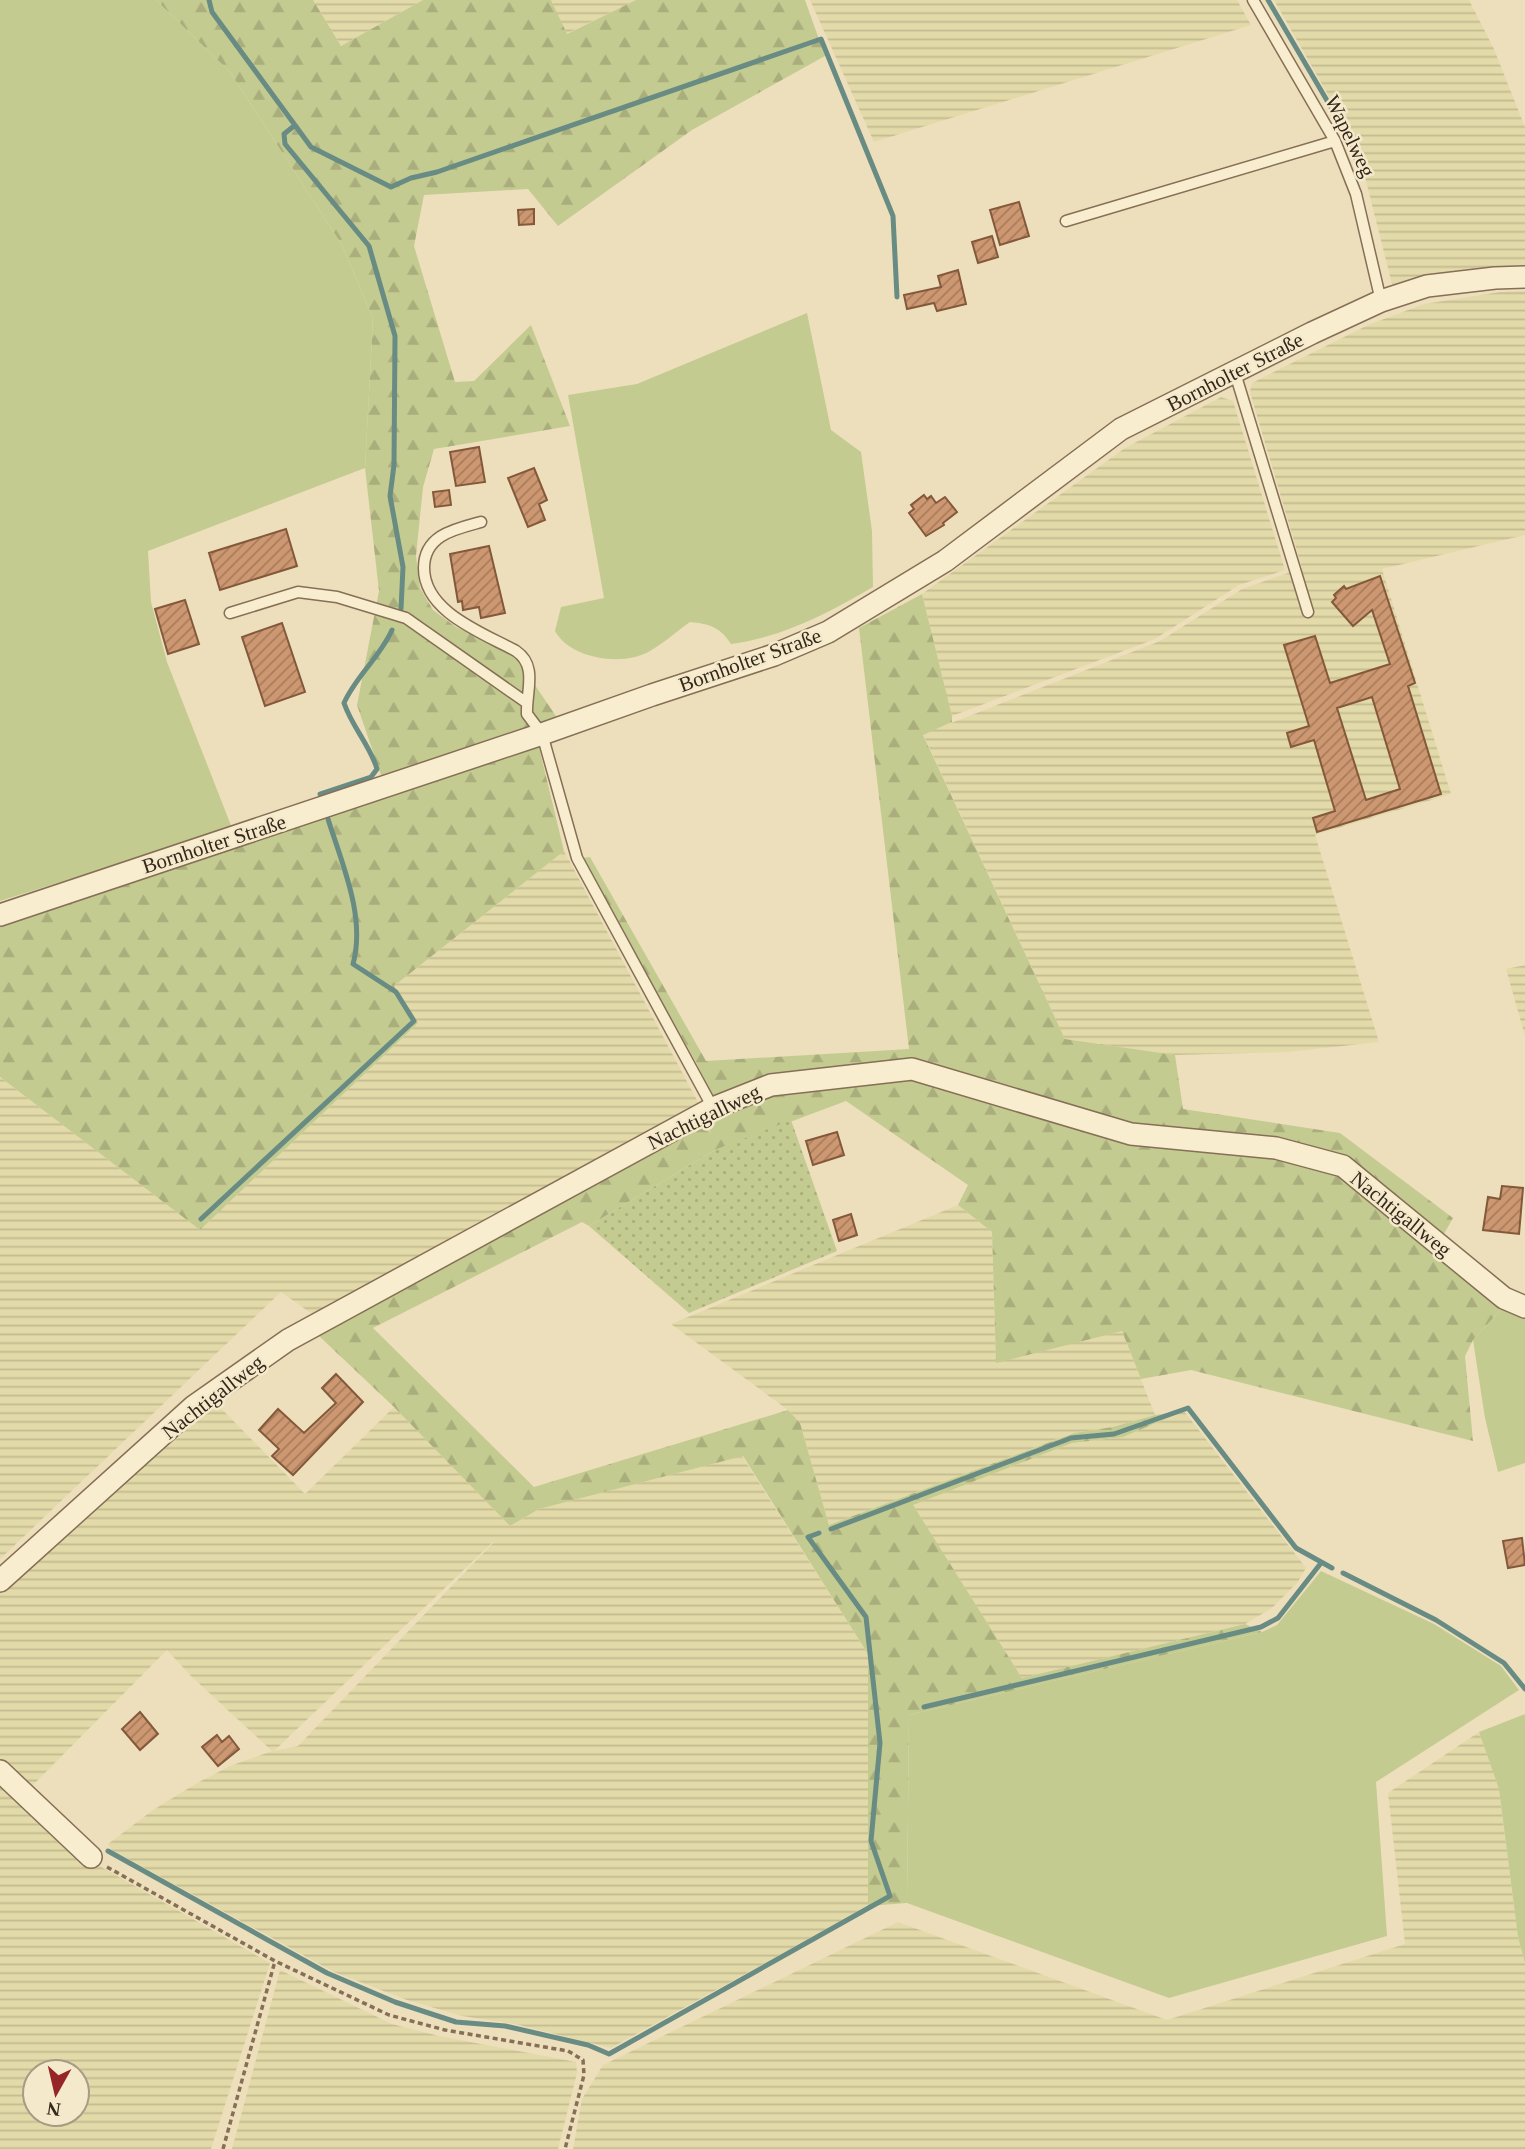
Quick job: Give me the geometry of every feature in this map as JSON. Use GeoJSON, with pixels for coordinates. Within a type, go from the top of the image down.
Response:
{"type":"FeatureCollection","features":[{"type":"Feature","properties":{"kind":"street","name":"Bornholter Straße"},"geometry":{"type":"LineString","coordinates":[[0,915],[774,655],[828,632],[945,561],[1121,429],[1312,333],[1381,302],[1427,286],[1525,277]]}},
{"type":"Feature","properties":{"kind":"street","name":"Nachtigallweg"},"geometry":{"type":"LineString","coordinates":[[0,1581],[194,1406],[288,1340],[713,1108],[771,1085],[912,1069],[1131,1134],[1276,1148],[1343,1166],[1504,1298],[1525,1307]]}},
{"type":"Feature","properties":{"kind":"street"},"geometry":{"type":"LineString","coordinates":[[0,1771],[91,1857]]}},
{"type":"Feature","properties":{"kind":"lane","name":"Wapelweg"},"geometry":{"type":"LineString","coordinates":[[1253,0],[1335,141],[1356,194],[1381,302]]}},
{"type":"Feature","properties":{"kind":"lane"},"geometry":{"type":"LineString","coordinates":[[1066,221],[1335,141]]}},
{"type":"Feature","properties":{"kind":"lane"},"geometry":{"type":"LineString","coordinates":[[1235,373],[1308,612]]}},
{"type":"Feature","properties":{"kind":"lane"},"geometry":{"type":"LineString","coordinates":[[481,522],[449,531],[435,539],[426,551],[424,575],[433,597],[444,608],[524,656],[529,665],[527,714],[542,734],[576,858],[713,1108]]}},
{"type":"Feature","properties":{"kind":"lane"},"geometry":{"type":"LineString","coordinates":[[230,613],[298,592],[337,597],[406,618],[527,703]]}},
{"type":"Feature","properties":{"kind":"path"},"geometry":{"type":"LineString","coordinates":[[91,1857],[275,1961],[389,2015],[444,2030],[568,2051],[583,2060],[584,2075],[565,2149]]}},
{"type":"Feature","properties":{"kind":"path"},"geometry":{"type":"LineString","coordinates":[[223,2149],[275,1961]]}},
{"type":"Feature","properties":{"kind":"shaded area"},"geometry":{"type":"Polygon","coordinates":[[[313,0],[423,0],[341,46],[313,0]]]}},
{"type":"Feature","properties":{"kind":"shaded area"},"geometry":{"type":"Polygon","coordinates":[[[551,0],[636,0],[566,34],[551,0]]]}},
{"type":"Feature","properties":{"kind":"shaded area"},"geometry":{"type":"Polygon","coordinates":[[[810,0],[1237,0],[1251,25],[874,142],[810,0]]]}},
{"type":"Feature","properties":{"kind":"shaded area"},"geometry":{"type":"Polygon","coordinates":[[[1274,0],[1469,0],[1494,49],[1525,127],[1525,267],[1469,271],[1392,284],[1363,169],[1351,135],[1274,0]]]}},
{"type":"Feature","properties":{"kind":"shaded area"},"geometry":{"type":"Polygon","coordinates":[[[1525,291],[1525,535],[1382,569],[1451,794],[1315,835],[1379,1042],[1288,1052],[1175,1055],[1065,1039],[923,734],[1160,641],[1242,589],[1302,568],[1250,392],[1252,383],[1368,325],[1424,304],[1500,292],[1525,291]]]}},
{"type":"Feature","properties":{"kind":"shaded area"},"geometry":{"type":"Polygon","coordinates":[[[1221,397],[1233,401],[1285,570],[1239,585],[1155,639],[952,716],[922,594],[1125,448],[1221,397]]]}},
{"type":"Feature","properties":{"kind":"shaded area"},"geometry":{"type":"Polygon","coordinates":[[[564,851],[699,1104],[312,1314],[281,1292],[0,1559],[0,1077],[200,1230],[418,1023],[394,986],[564,851]]]}},
{"type":"Feature","properties":{"kind":"shaded area"},"geometry":{"type":"Polygon","coordinates":[[[1525,965],[1525,1036],[1506,969],[1525,965]]]}},
{"type":"Feature","properties":{"kind":"shaded area"},"geometry":{"type":"Polygon","coordinates":[[[958,1205],[992,1232],[996,1362],[1122,1331],[1155,1415],[1113,1427],[1073,1433],[829,1525],[800,1423],[788,1410],[671,1324],[958,1205]]]}},
{"type":"Feature","properties":{"kind":"shaded area"},"geometry":{"type":"Polygon","coordinates":[[[215,1402],[305,1494],[394,1407],[510,1526],[539,1509],[742,1456],[868,1654],[868,1906],[611,2048],[515,2024],[462,2016],[407,2000],[334,1972],[112,1850],[108,1844],[153,1810],[230,1766],[272,1751],[191,1676],[167,1650],[28,1790],[0,1763],[0,1589],[199,1412],[215,1402]],[[494,1542],[274,1751],[298,1746],[494,1542]]]}},
{"type":"Feature","properties":{"kind":"shaded area"},"geometry":{"type":"Polygon","coordinates":[[[1184,1411],[1306,1568],[1297,1583],[1272,1608],[1245,1624],[1022,1678],[912,1504],[1072,1443],[1123,1437],[1184,1411]]]}},
{"type":"Feature","properties":{"kind":"shaded area"},"geometry":{"type":"Polygon","coordinates":[[[1479,1732],[1499,1789],[1518,1937],[1525,1963],[1525,2149],[573,2149],[582,2099],[603,2065],[898,1922],[1167,2020],[1405,1944],[1388,1793],[1479,1732]]]}},
{"type":"Feature","properties":{"kind":"shaded area"},"geometry":{"type":"Polygon","coordinates":[[[0,1779],[91,1861],[270,1963],[211,2149],[0,2149],[0,1779]]]}},
{"type":"Feature","properties":{"kind":"shaded area"},"geometry":{"type":"Polygon","coordinates":[[[280,1970],[392,2024],[439,2036],[576,2062],[577,2073],[558,2149],[232,2149],[280,1970]]]}},
{"type":"Feature","properties":{"kind":"green space"},"geometry":{"type":"Polygon","coordinates":[[[0,0],[156,0],[230,72],[342,245],[373,318],[365,468],[148,551],[151,602],[167,662],[232,828],[0,901],[0,0]]]}},
{"type":"Feature","properties":{"kind":"green space"},"geometry":{"type":"Polygon","coordinates":[[[156,0],[313,0],[341,46],[423,0],[551,0],[567,34],[636,0],[805,0],[825,56],[692,130],[558,226],[528,189],[424,195],[414,246],[455,382],[474,381],[531,325],[570,426],[434,449],[423,487],[416,556],[420,588],[433,610],[456,627],[513,653],[558,719],[382,778],[357,705],[379,591],[365,468],[373,318],[342,245],[230,72],[156,0]]]}},
{"type":"Feature","properties":{"kind":"green space"},"geometry":{"type":"Polygon","coordinates":[[[807,313],[831,430],[861,452],[872,531],[873,587],[805,623],[750,641],[731,644],[714,627],[690,622],[650,651],[626,659],[598,658],[562,641],[555,631],[561,607],[604,598],[568,395],[637,384],[807,313]]]}},
{"type":"Feature","properties":{"kind":"green space"},"geometry":{"type":"Polygon","coordinates":[[[922,594],[952,716],[952,722],[923,735],[1065,1039],[1175,1055],[1183,1109],[1340,1133],[1453,1218],[1436,1248],[1505,1305],[1473,1340],[1465,1356],[1473,1441],[1191,1370],[1141,1379],[1122,1331],[996,1363],[992,1232],[958,1205],[968,1185],[846,1101],[715,1150],[589,1226],[582,1222],[373,1328],[534,1487],[788,1410],[800,1423],[829,1525],[1074,1433],[1184,1411],[1123,1437],[1072,1443],[913,1505],[1022,1678],[1245,1624],[1262,1632],[909,1715],[907,1903],[868,1906],[868,1654],[743,1456],[539,1509],[510,1526],[394,1407],[318,1335],[312,1314],[699,1104],[711,1135],[706,1116],[719,1109],[697,1064],[581,858],[590,857],[706,1061],[909,1049],[859,628],[922,594]]]}},
{"type":"Feature","properties":{"kind":"green space"},"geometry":{"type":"Polygon","coordinates":[[[538,743],[564,851],[394,986],[418,1023],[200,1230],[0,1077],[0,923],[538,743]]]}},
{"type":"Feature","properties":{"kind":"green space"},"geometry":{"type":"Polygon","coordinates":[[[791,1120],[837,1251],[689,1313],[589,1226],[715,1150],[791,1120]]]}},
{"type":"Feature","properties":{"kind":"green space"},"geometry":{"type":"Polygon","coordinates":[[[1505,1305],[1525,1313],[1525,1463],[1498,1472],[1485,1418],[1473,1340],[1505,1305]]]}},
{"type":"Feature","properties":{"kind":"green space"},"geometry":{"type":"Polygon","coordinates":[[[1321,1571],[1434,1624],[1501,1666],[1519,1690],[1376,1782],[1387,1936],[1169,1998],[907,1903],[909,1715],[1262,1632],[1277,1625],[1321,1571]]]}},
{"type":"Feature","properties":{"kind":"green space"},"geometry":{"type":"Polygon","coordinates":[[[1525,1714],[1525,1963],[1518,1937],[1499,1789],[1479,1732],[1525,1714]]]}},
{"type":"Feature","properties":{"kind":"building"},"geometry":{"type":"Polygon","coordinates":[[[1019,202],[1029,236],[1000,245],[990,210],[1019,202]]]}},
{"type":"Feature","properties":{"kind":"building"},"geometry":{"type":"Polygon","coordinates":[[[534,209],[534,224],[519,225],[518,210],[534,209]]]}},
{"type":"Feature","properties":{"kind":"building"},"geometry":{"type":"Polygon","coordinates":[[[992,236],[998,257],[978,263],[972,242],[992,236]]]}},
{"type":"Feature","properties":{"kind":"building"},"geometry":{"type":"Polygon","coordinates":[[[958,270],[966,304],[937,311],[934,303],[907,309],[904,295],[941,287],[938,276],[958,270]]]}},
{"type":"Feature","properties":{"kind":"building"},"geometry":{"type":"Polygon","coordinates":[[[479,447],[485,482],[456,486],[450,452],[479,447]]]}},
{"type":"Feature","properties":{"kind":"building"},"geometry":{"type":"Polygon","coordinates":[[[534,468],[547,500],[539,504],[545,520],[528,527],[508,478],[534,468]]]}},
{"type":"Feature","properties":{"kind":"building"},"geometry":{"type":"Polygon","coordinates":[[[449,490],[451,505],[435,507],[433,492],[449,490]]]}},
{"type":"Feature","properties":{"kind":"building"},"geometry":{"type":"Polygon","coordinates":[[[924,495],[927,499],[931,496],[936,503],[945,497],[957,512],[943,523],[944,525],[926,536],[909,513],[914,509],[911,505],[924,495]]]}},
{"type":"Feature","properties":{"kind":"building"},"geometry":{"type":"Polygon","coordinates":[[[286,529],[297,566],[220,590],[209,553],[286,529]]]}},
{"type":"Feature","properties":{"kind":"building"},"geometry":{"type":"Polygon","coordinates":[[[489,546],[505,613],[481,618],[479,607],[463,610],[462,601],[458,602],[450,554],[489,546]]]}},
{"type":"Feature","properties":{"kind":"building"},"geometry":{"type":"Polygon","coordinates":[[[1380,576],[1415,683],[1408,686],[1441,794],[1317,832],[1313,818],[1335,811],[1314,740],[1291,747],[1287,733],[1309,726],[1284,645],[1315,636],[1330,683],[1390,664],[1372,610],[1353,626],[1332,602],[1336,598],[1334,595],[1344,586],[1346,589],[1380,576]],[[1372,697],[1337,708],[1366,800],[1400,789],[1372,697]]]}},
{"type":"Feature","properties":{"kind":"building"},"geometry":{"type":"Polygon","coordinates":[[[185,600],[199,644],[168,654],[155,609],[185,600]]]}},
{"type":"Feature","properties":{"kind":"building"},"geometry":{"type":"Polygon","coordinates":[[[282,623],[305,692],[265,706],[242,637],[282,623]]]}},
{"type":"Feature","properties":{"kind":"building"},"geometry":{"type":"Polygon","coordinates":[[[837,1132],[844,1155],[813,1165],[806,1141],[837,1132]]]}},
{"type":"Feature","properties":{"kind":"building"},"geometry":{"type":"Polygon","coordinates":[[[1502,1186],[1523,1188],[1519,1234],[1483,1230],[1488,1197],[1500,1199],[1502,1186]]]}},
{"type":"Feature","properties":{"kind":"building"},"geometry":{"type":"Polygon","coordinates":[[[851,1214],[857,1235],[839,1241],[833,1220],[851,1214]]]}},
{"type":"Feature","properties":{"kind":"building"},"geometry":{"type":"Polygon","coordinates":[[[336,1374],[363,1402],[293,1475],[272,1456],[279,1449],[259,1430],[278,1409],[304,1433],[336,1403],[322,1388],[336,1374]]]}},
{"type":"Feature","properties":{"kind":"building"},"geometry":{"type":"Polygon","coordinates":[[[1522,1538],[1525,1565],[1508,1568],[1503,1541],[1522,1538]]]}},
{"type":"Feature","properties":{"kind":"building"},"geometry":{"type":"Polygon","coordinates":[[[140,1712],[158,1734],[140,1750],[122,1729],[140,1712]]]}},
{"type":"Feature","properties":{"kind":"building"},"geometry":{"type":"Polygon","coordinates":[[[217,1735],[222,1742],[229,1736],[239,1749],[218,1766],[202,1747],[217,1735]]]}},
{"type":"Feature","properties":{"kind":"waterway"},"geometry":{"type":"LineString","coordinates":[[209,0],[212,12],[311,147],[391,187],[821,39],[893,216],[897,297]]}},
{"type":"Feature","properties":{"kind":"waterway"},"geometry":{"type":"LineString","coordinates":[[1268,0],[1349,138],[1361,173]]}},
{"type":"Feature","properties":{"kind":"waterway"},"geometry":{"type":"LineString","coordinates":[[294,126],[284,134],[285,144],[369,246],[395,336],[394,465],[390,496],[403,567],[401,609]]}},
{"type":"Feature","properties":{"kind":"waterway"},"geometry":{"type":"LineString","coordinates":[[320,794],[371,777],[377,769],[344,703],[392,630]]}},
{"type":"Feature","properties":{"kind":"waterway"},"geometry":{"type":"LineString","coordinates":[[201,1219],[414,1021],[396,992],[353,964],[357,928],[351,891],[328,819]]}},
{"type":"Feature","properties":{"kind":"waterway"},"geometry":{"type":"LineString","coordinates":[[831,1529],[1071,1438],[1114,1434],[1188,1408],[1296,1548],[1332,1568]]}},
{"type":"Feature","properties":{"kind":"waterway"},"geometry":{"type":"LineString","coordinates":[[108,1851],[327,1973],[395,2002],[456,2022],[505,2026],[588,2045],[609,2054],[890,1896],[871,1841],[880,1743],[866,1617],[808,1537],[819,1533]]}},
{"type":"Feature","properties":{"kind":"waterway"},"geometry":{"type":"LineString","coordinates":[[924,1707],[1261,1627],[1278,1618],[1321,1563]]}},
{"type":"Feature","properties":{"kind":"waterway"},"geometry":{"type":"LineString","coordinates":[[1343,1573],[1436,1620],[1504,1663],[1525,1689]]}}]}
